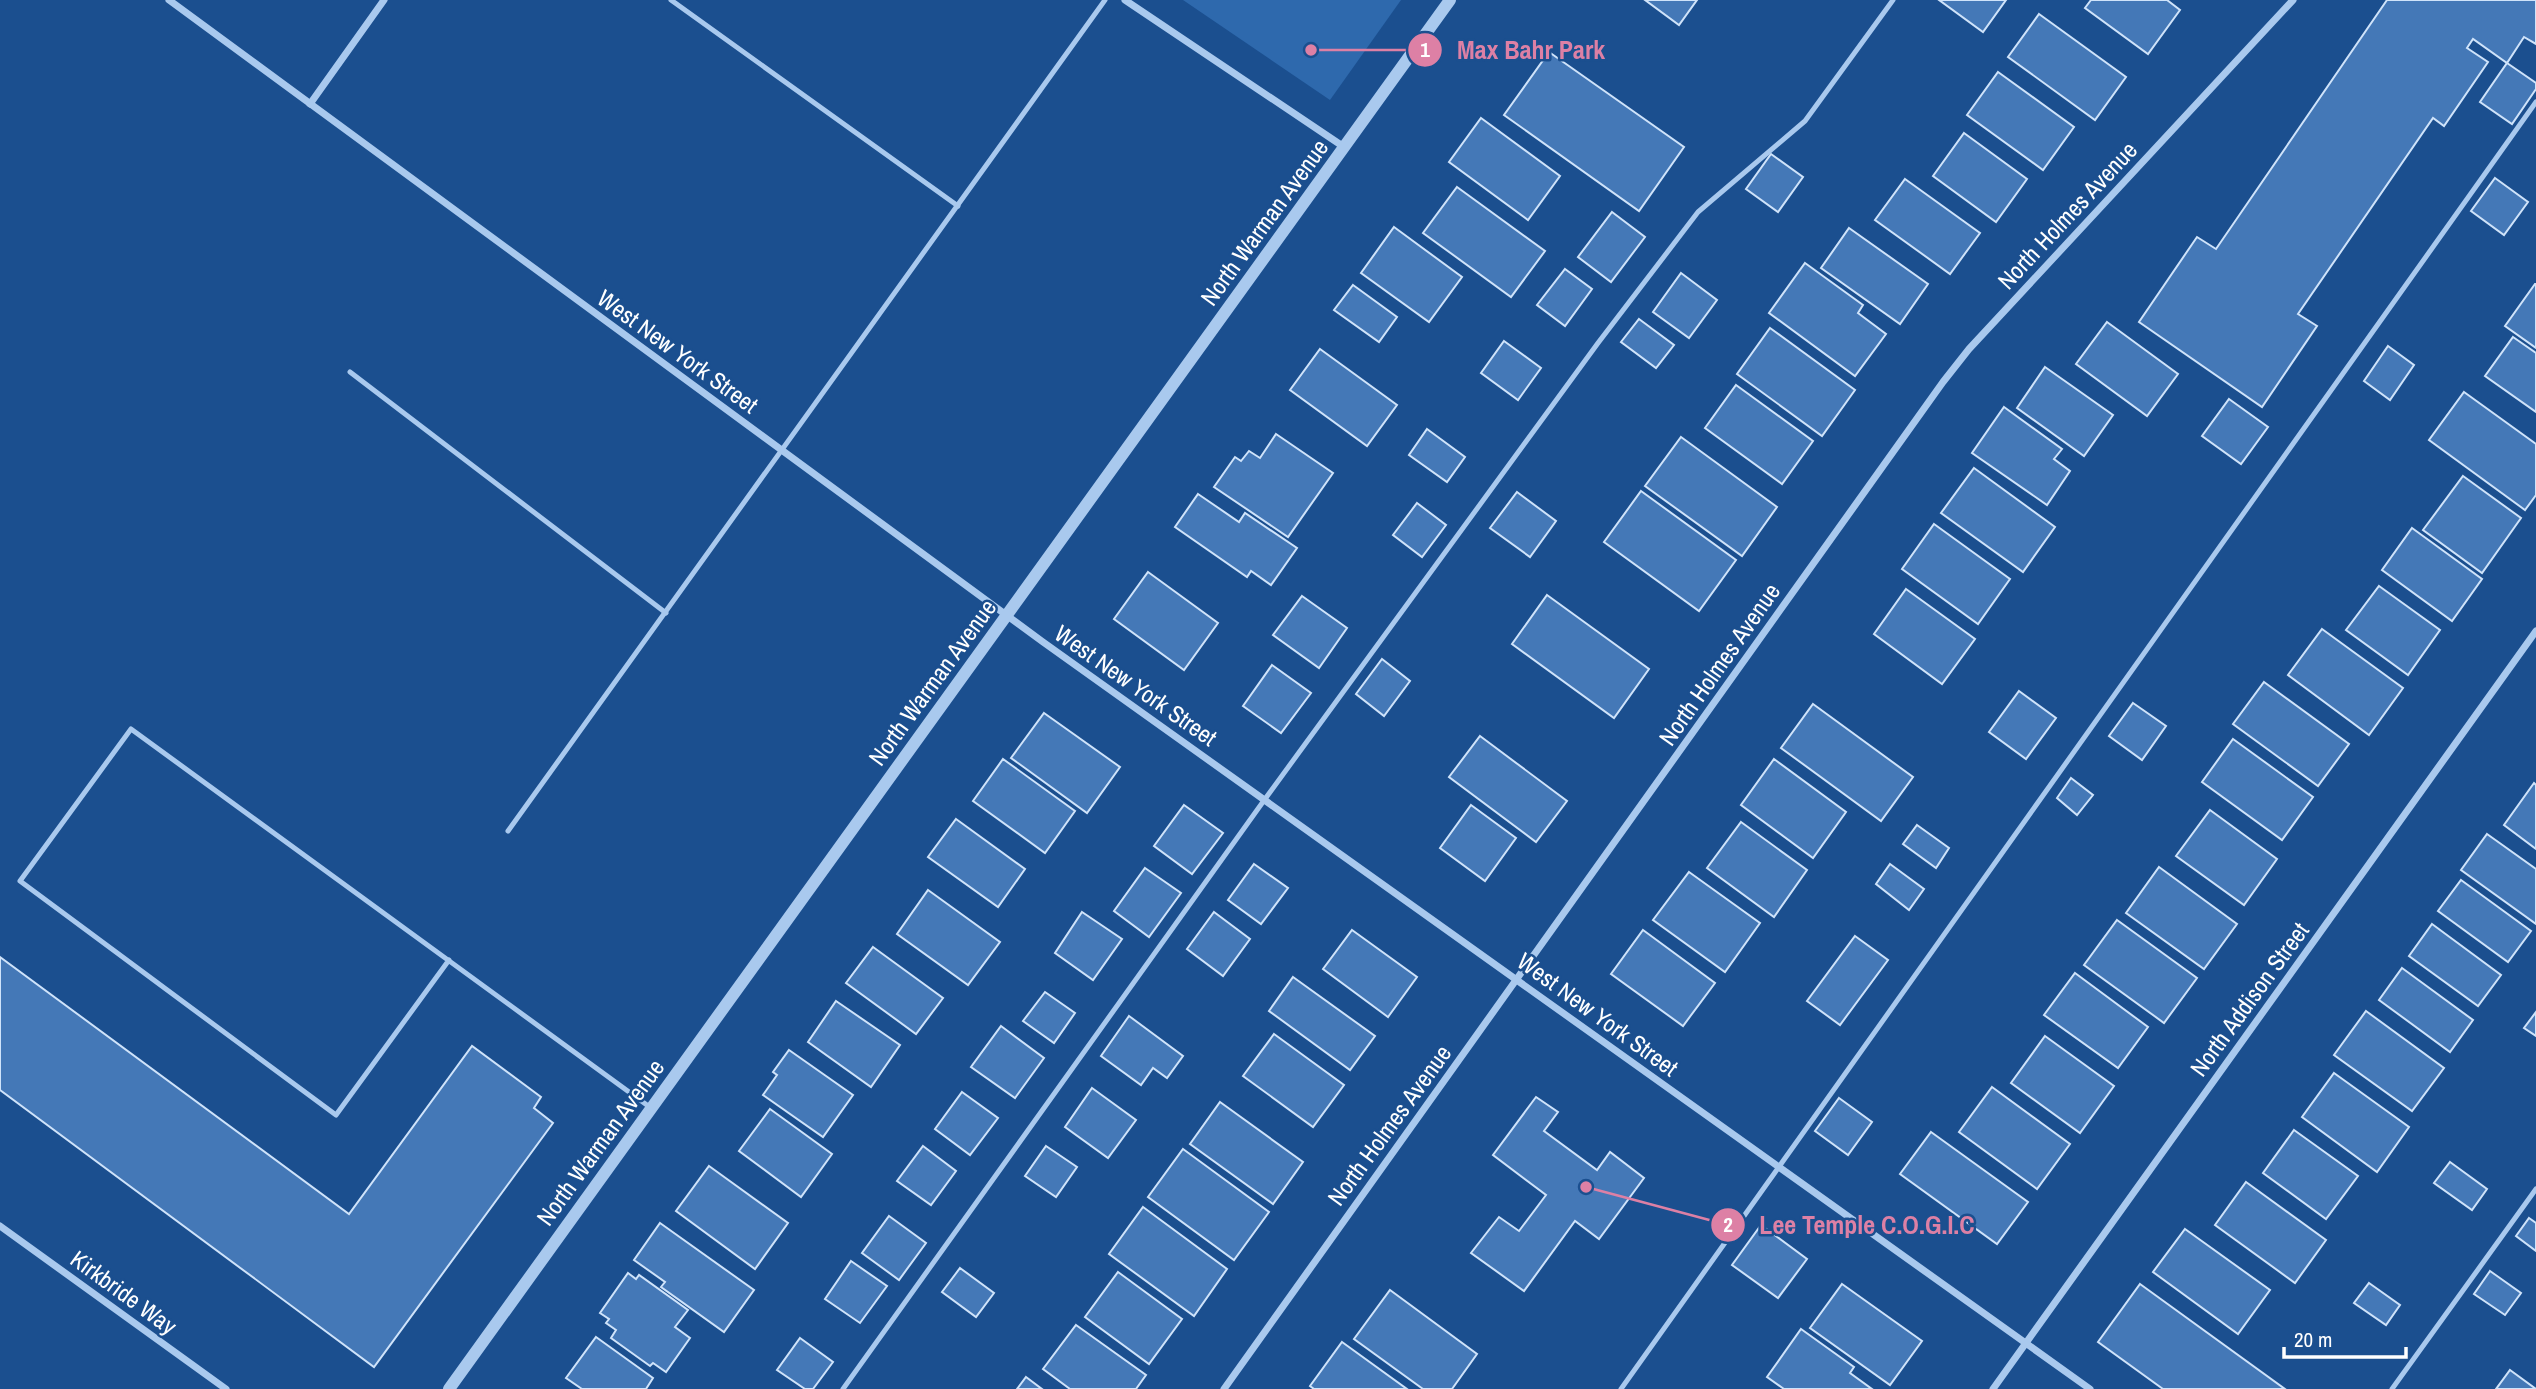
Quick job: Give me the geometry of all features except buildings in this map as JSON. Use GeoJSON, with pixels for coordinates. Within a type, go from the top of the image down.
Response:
{"type":"FeatureCollection","features":[{"type":"Feature","properties":{"kind":"street","name":"West New York Street"},"geometry":{"type":"LineString","coordinates":[[169,0],[1006,616],[2090,1389]]}},
{"type":"Feature","properties":{"kind":"street"},"geometry":{"type":"LineString","coordinates":[[310,104],[384,0]]}},
{"type":"Feature","properties":{"kind":"street"},"geometry":{"type":"LineString","coordinates":[[1125,0],[1344,148]]}},
{"type":"Feature","properties":{"kind":"street","name":"North Warman Avenue"},"geometry":{"type":"LineString","coordinates":[[449,1389],[1450,0]]}},
{"type":"Feature","properties":{"kind":"street","name":"North Holmes Avenue"},"geometry":{"type":"LineString","coordinates":[[1223,1389],[1960,360],[2293,0]]}},
{"type":"Feature","properties":{"kind":"street","name":"North Addison Street"},"geometry":{"type":"LineString","coordinates":[[1993,1389],[2536,631]]}},
{"type":"Feature","properties":{"kind":"street","name":"Kirkbride Way"},"geometry":{"type":"LineString","coordinates":[[0,1226],[226,1389]]}},
{"type":"Feature","properties":{"kind":"lane"},"geometry":{"type":"LineString","coordinates":[[671,0],[958,205]]}},
{"type":"Feature","properties":{"kind":"lane"},"geometry":{"type":"LineString","coordinates":[[508,831],[783,452],[1105,0]]}},
{"type":"Feature","properties":{"kind":"lane"},"geometry":{"type":"LineString","coordinates":[[843,1389],[1265,799],[1598,343],[1698,212],[1805,121],[1893,0]]}},
{"type":"Feature","properties":{"kind":"lane"},"geometry":{"type":"LineString","coordinates":[[1621,1389],[2536,102]]}},
{"type":"Feature","properties":{"kind":"lane"},"geometry":{"type":"LineString","coordinates":[[350,372],[666,613]]}},
{"type":"Feature","properties":{"kind":"lane"},"geometry":{"type":"LineString","coordinates":[[449,960],[336,1115],[20,881],[131,729],[449,960],[651,1108]]}},
{"type":"Feature","properties":{"kind":"lane"},"geometry":{"type":"LineString","coordinates":[[2392,1389],[2536,1189]]}},
{"type":"Feature","properties":{"kind":"shaded area"},"geometry":{"type":"Polygon","coordinates":[[[1183,0],[1401,0],[1330,100],[1183,0]]]}},
{"type":"Feature","properties":{"kind":"place","name":"Max Bahr Park"},"geometry":{"type":"Point","coordinates":[1311,50]}},
{"type":"Feature","properties":{"kind":"place","name":"Lee Temple C.O.G.I.C"},"geometry":{"type":"Point","coordinates":[1586,1187]}}]}
